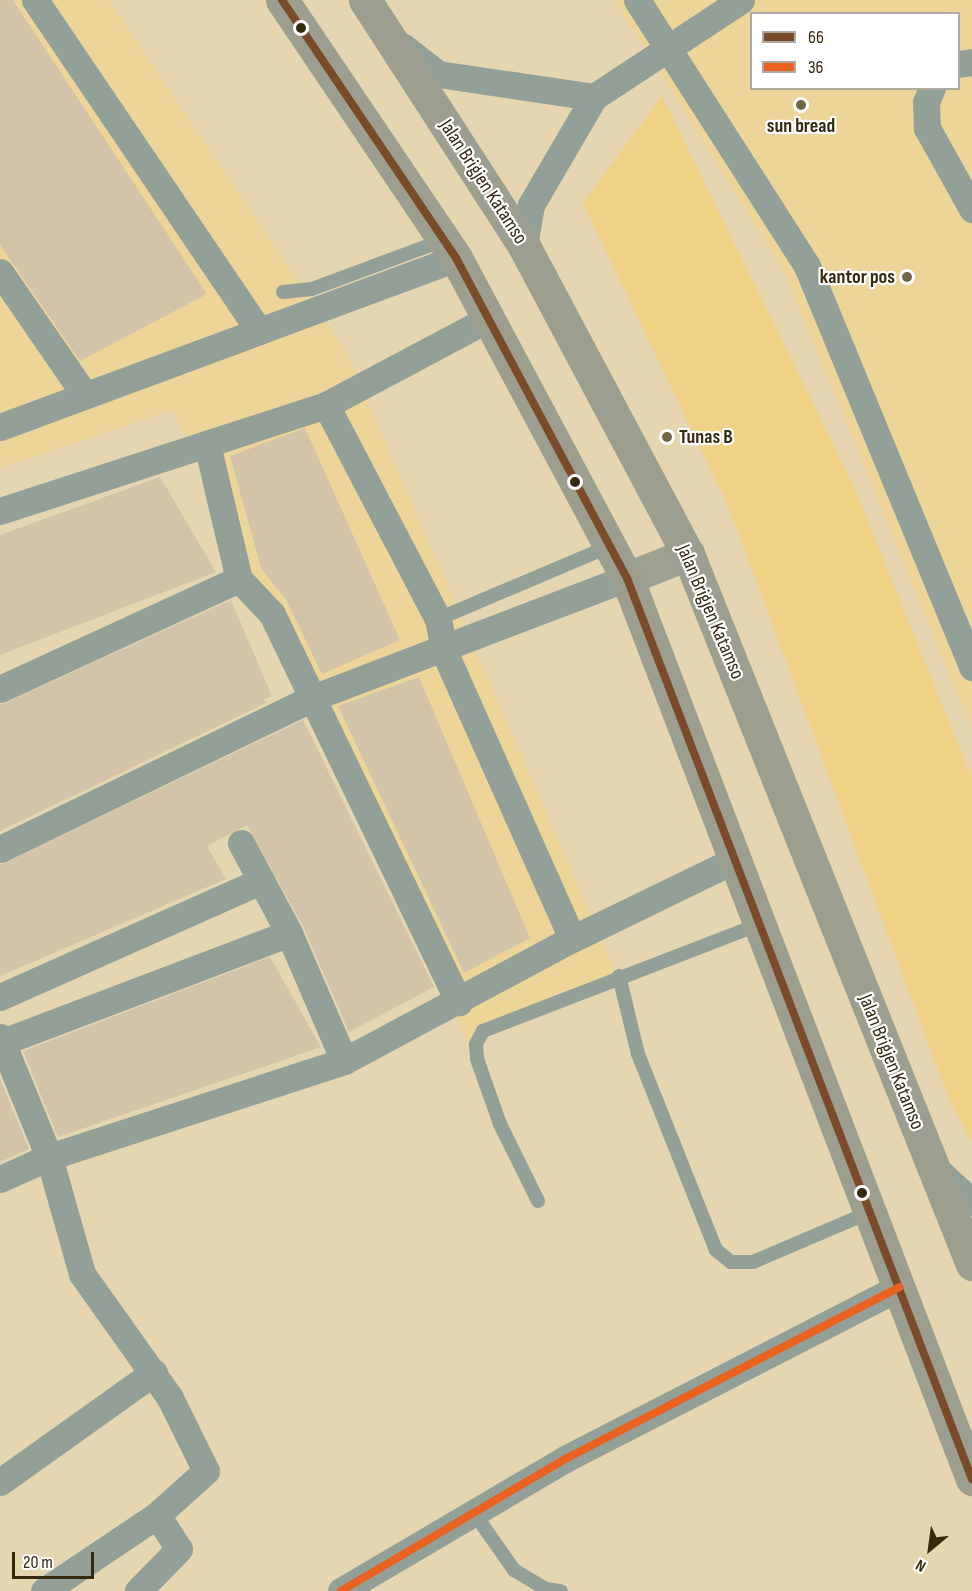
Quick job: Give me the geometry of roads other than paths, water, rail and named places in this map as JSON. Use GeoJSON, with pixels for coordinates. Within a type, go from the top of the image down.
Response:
{"type":"FeatureCollection","features":[{"type":"Feature","properties":{"kind":"highway"},"geometry":{"type":"LineString","coordinates":[[282,0],[450,249],[608,547],[627,578],[972,1479]]}},
{"type":"Feature","properties":{"kind":"highway","name":"Jalan Brigjen Katamso"},"geometry":{"type":"LineString","coordinates":[[365,0],[525,246],[688,554],[972,1264]]}},
{"type":"Feature","properties":{"kind":"main road"},"geometry":{"type":"LineString","coordinates":[[627,578],[688,554]]}},
{"type":"Feature","properties":{"kind":"street"},"geometry":{"type":"LineString","coordinates":[[35,0],[259,331]]}},
{"type":"Feature","properties":{"kind":"street"},"geometry":{"type":"LineString","coordinates":[[638,0],[807,266],[972,667]]}},
{"type":"Feature","properties":{"kind":"street"},"geometry":{"type":"LineString","coordinates":[[525,246],[531,205],[594,97],[741,0]]}},
{"type":"Feature","properties":{"kind":"street"},"geometry":{"type":"LineString","coordinates":[[390,36],[438,74],[594,97]]}},
{"type":"Feature","properties":{"kind":"street"},"geometry":{"type":"LineString","coordinates":[[931,90],[926,102],[927,128],[972,208]]}},
{"type":"Feature","properties":{"kind":"street"},"geometry":{"type":"LineString","coordinates":[[0,427],[259,331],[450,249]]}},
{"type":"Feature","properties":{"kind":"street"},"geometry":{"type":"LineString","coordinates":[[0,272],[85,395]]}},
{"type":"Feature","properties":{"kind":"street"},"geometry":{"type":"LineString","coordinates":[[0,511],[326,405],[488,319]]}},
{"type":"Feature","properties":{"kind":"street"},"geometry":{"type":"LineString","coordinates":[[326,405],[438,619],[444,651],[572,939]]}},
{"type":"Feature","properties":{"kind":"street"},"geometry":{"type":"LineString","coordinates":[[207,444],[239,579],[272,614],[459,1002]]}},
{"type":"Feature","properties":{"kind":"street"},"geometry":{"type":"LineString","coordinates":[[0,849],[312,698],[444,651],[627,578]]}},
{"type":"Feature","properties":{"kind":"street"},"geometry":{"type":"LineString","coordinates":[[0,689],[239,579]]}},
{"type":"Feature","properties":{"kind":"street"},"geometry":{"type":"LineString","coordinates":[[241,843],[289,933],[344,1061]]}},
{"type":"Feature","properties":{"kind":"street"},"geometry":{"type":"LineString","coordinates":[[0,1179],[50,1157],[344,1061],[459,1002],[572,939],[735,860]]}},
{"type":"Feature","properties":{"kind":"street"},"geometry":{"type":"LineString","coordinates":[[0,997],[261,880]]}},
{"type":"Feature","properties":{"kind":"street"},"geometry":{"type":"LineString","coordinates":[[44,1591],[158,1515],[206,1471],[154,1372],[82,1274],[50,1157],[1,1041],[289,933]]}},
{"type":"Feature","properties":{"kind":"street"},"geometry":{"type":"LineString","coordinates":[[933,1167],[972,1202]]}},
{"type":"Feature","properties":{"kind":"street"},"geometry":{"type":"LineString","coordinates":[[341,1591],[565,1459],[898,1287]]}},
{"type":"Feature","properties":{"kind":"street"},"geometry":{"type":"LineString","coordinates":[[0,1482],[154,1372]]}},
{"type":"Feature","properties":{"kind":"street"},"geometry":{"type":"LineString","coordinates":[[138,1591],[179,1549],[158,1515]]}},
{"type":"Feature","properties":{"kind":"lane"},"geometry":{"type":"LineString","coordinates":[[283,292],[312,289],[450,249]]}},
{"type":"Feature","properties":{"kind":"lane"},"geometry":{"type":"LineString","coordinates":[[438,619],[608,547]]}},
{"type":"Feature","properties":{"kind":"lane"},"geometry":{"type":"LineString","coordinates":[[538,1201],[500,1124],[477,1059],[476,1044],[483,1031],[619,976],[760,924]]}},
{"type":"Feature","properties":{"kind":"lane"},"geometry":{"type":"LineString","coordinates":[[619,976],[638,1054],[716,1250],[730,1262],[753,1262],[870,1212]]}},
{"type":"Feature","properties":{"kind":"lane"},"geometry":{"type":"LineString","coordinates":[[474,1513],[514,1570],[544,1590],[561,1591]]}},
{"type":"Feature","properties":{"kind":"place","name":"sun bread"},"geometry":{"type":"Point","coordinates":[801,105]}},
{"type":"Feature","properties":{"kind":"place","name":"kantor pos"},"geometry":{"type":"Point","coordinates":[907,277]}},
{"type":"Feature","properties":{"kind":"place","name":"Tunas B"},"geometry":{"type":"Point","coordinates":[667,437]}}]}
